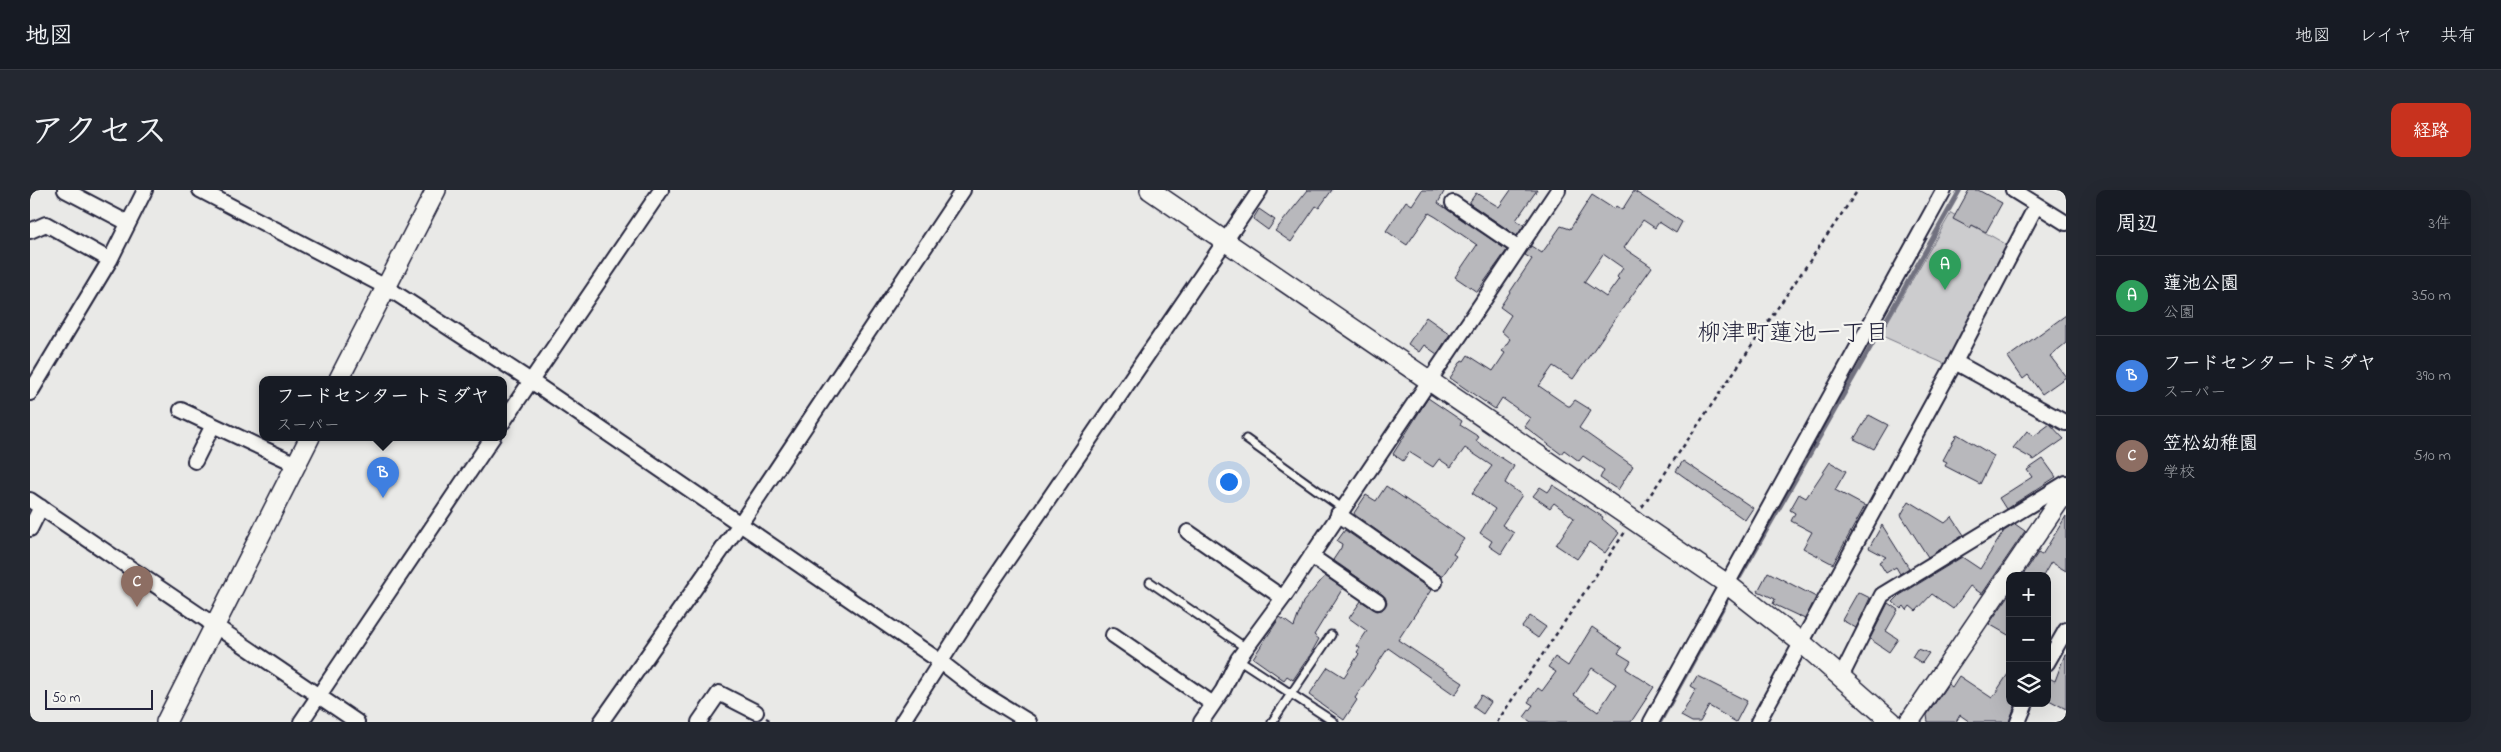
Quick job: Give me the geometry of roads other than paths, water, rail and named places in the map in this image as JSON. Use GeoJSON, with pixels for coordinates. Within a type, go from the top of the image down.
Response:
{"type":"FeatureCollection","features":[{"type":"Feature","properties":{"kind":"street"},"geometry":{"type":"LineString","coordinates":[[65,190],[128,223]]}},
{"type":"Feature","properties":{"kind":"street"},"geometry":{"type":"LineString","coordinates":[[30,393],[110,260],[145,190]]}},
{"type":"Feature","properties":{"kind":"street"},"geometry":{"type":"LineString","coordinates":[[200,190],[386,287],[530,381],[941,662],[977,690],[1029,722]]}},
{"type":"Feature","properties":{"kind":"street"},"geometry":{"type":"LineString","coordinates":[[341,376],[436,190]]}},
{"type":"Feature","properties":{"kind":"street"},"geometry":{"type":"LineString","coordinates":[[507,416],[661,190]]}},
{"type":"Feature","properties":{"kind":"street"},"geometry":{"type":"LineString","coordinates":[[601,722],[740,524],[963,190]]}},
{"type":"Feature","properties":{"kind":"street"},"geometry":{"type":"LineString","coordinates":[[1150,190],[1727,584],[1802,643],[1892,722]]}},
{"type":"Feature","properties":{"kind":"street"},"geometry":{"type":"LineString","coordinates":[[902,722],[988,588],[1260,190]]}},
{"type":"Feature","properties":{"kind":"street"},"geometry":{"type":"LineString","coordinates":[[1201,722],[1242,653],[1283,598],[1558,190]]}},
{"type":"Feature","properties":{"kind":"street"},"geometry":{"type":"LineString","coordinates":[[1651,722],[1944,190]]}},
{"type":"Feature","properties":{"kind":"street"},"geometry":{"type":"LineString","coordinates":[[2013,190],[2036,206],[2048,210],[2066,223]]}},
{"type":"Feature","properties":{"kind":"street"},"geometry":{"type":"LineString","coordinates":[[1453,203],[1519,248]]}},
{"type":"Feature","properties":{"kind":"street"},"geometry":{"type":"LineString","coordinates":[[1758,722],[1955,362],[2036,206]]}},
{"type":"Feature","properties":{"kind":"street"},"geometry":{"type":"LineString","coordinates":[[30,231],[46,224],[110,260]]}},
{"type":"Feature","properties":{"kind":"street"},"geometry":{"type":"LineString","coordinates":[[1955,362],[2066,423]]}},
{"type":"Feature","properties":{"kind":"street"},"geometry":{"type":"LineString","coordinates":[[181,410],[296,464]]}},
{"type":"Feature","properties":{"kind":"street"},"geometry":{"type":"LineString","coordinates":[[195,461],[213,425]]}},
{"type":"Feature","properties":{"kind":"street"},"geometry":{"type":"LineString","coordinates":[[166,722],[308,441]]}},
{"type":"Feature","properties":{"kind":"street"},"geometry":{"type":"LineString","coordinates":[[301,722],[490,441]]}},
{"type":"Feature","properties":{"kind":"street"},"geometry":{"type":"LineString","coordinates":[[1842,678],[1882,595],[2066,483]]}},
{"type":"Feature","properties":{"kind":"street"},"geometry":{"type":"LineString","coordinates":[[1909,722],[2066,491]]}},
{"type":"Feature","properties":{"kind":"street"},"geometry":{"type":"LineString","coordinates":[[30,529],[35,504],[357,722]]}},
{"type":"Feature","properties":{"kind":"street"},"geometry":{"type":"LineString","coordinates":[[1340,511],[1435,582]]}},
{"type":"Feature","properties":{"kind":"street"},"geometry":{"type":"LineString","coordinates":[[1188,532],[1283,598]]}},
{"type":"Feature","properties":{"kind":"street"},"geometry":{"type":"LineString","coordinates":[[1311,556],[1378,602]]}},
{"type":"Feature","properties":{"kind":"street"},"geometry":{"type":"LineString","coordinates":[[2048,662],[2066,630]]}},
{"type":"Feature","properties":{"kind":"street"},"geometry":{"type":"LineString","coordinates":[[1113,635],[1213,704]]}},
{"type":"Feature","properties":{"kind":"street"},"geometry":{"type":"LineString","coordinates":[[699,722],[719,693],[756,712]]}},
{"type":"Feature","properties":{"kind":"street"},"geometry":{"type":"LineString","coordinates":[[2018,722],[2024,707]]}},
{"type":"Feature","properties":{"kind":"lane"},"geometry":{"type":"LineString","coordinates":[[1246,439],[1340,511]]}},
{"type":"Feature","properties":{"kind":"lane"},"geometry":{"type":"LineString","coordinates":[[1150,582],[1292,692],[1334,722]]}},
{"type":"Feature","properties":{"kind":"lane"},"geometry":{"type":"LineString","coordinates":[[1272,722],[1331,635]]}},
{"type":"Feature","properties":{"kind":"waterway"},"geometry":{"type":"LineString","coordinates":[[1740,577],[1960,190]]}},
{"type":"Feature","properties":{"kind":"waterway"},"geometry":{"type":"LineString","coordinates":[[1660,722],[1726,602]]}},
{"type":"Feature","properties":{"kind":"place","name":"蓮池公園"},"geometry":{"type":"Point","coordinates":[1945,290]}},
{"type":"Feature","properties":{"kind":"place","name":"フードセンター トミダヤ"},"geometry":{"type":"Point","coordinates":[383,498]}},
{"type":"Feature","properties":{"kind":"place","name":"笠松幼稚園"},"geometry":{"type":"Point","coordinates":[137,607]}},
{"type":"Feature","properties":{"kind":"district","name":"柳津町蓮池一丁目"},"geometry":{"type":"Point","coordinates":[1793,334]}}]}
